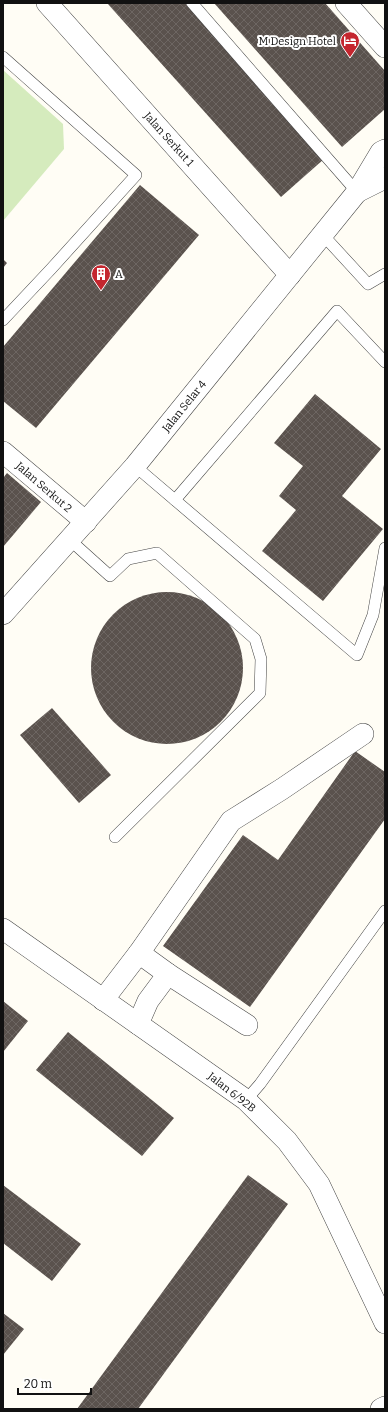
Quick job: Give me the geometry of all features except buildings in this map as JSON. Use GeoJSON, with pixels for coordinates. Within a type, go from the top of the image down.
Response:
{"type":"FeatureCollection","features":[{"type":"Feature","properties":{"kind":"street","name":"Jalan Serkut 1"},"geometry":{"type":"LineString","coordinates":[[47,3],[290,275]]}},
{"type":"Feature","properties":{"kind":"street"},"geometry":{"type":"LineString","coordinates":[[346,3],[385,47]]}},
{"type":"Feature","properties":{"kind":"street","name":"Jalan Selar 4"},"geometry":{"type":"LineString","coordinates":[[3,614],[135,466],[358,192],[381,152],[385,150]]}},
{"type":"Feature","properties":{"kind":"street","name":"Jalan Selar 4"},"geometry":{"type":"LineString","coordinates":[[358,192],[385,178]]}},
{"type":"Feature","properties":{"kind":"street","name":"Jalan Serkut 2"},"geometry":{"type":"LineString","coordinates":[[3,453],[86,522]]}},
{"type":"Feature","properties":{"kind":"street"},"geometry":{"type":"LineString","coordinates":[[103,1000],[232,821],[363,734]]}},
{"type":"Feature","properties":{"kind":"street","name":"Jalan 6/92B"},"geometry":{"type":"LineString","coordinates":[[3,929],[246,1100],[287,1141],[319,1184],[385,1323]]}},
{"type":"Feature","properties":{"kind":"street"},"geometry":{"type":"LineString","coordinates":[[139,952],[168,974],[247,1025]]}},
{"type":"Feature","properties":{"kind":"street"},"geometry":{"type":"LineString","coordinates":[[138,1024],[148,1001],[168,974]]}},
{"type":"Feature","properties":{"kind":"street"},"geometry":{"type":"LineString","coordinates":[[381,1409],[385,1407]]}},
{"type":"Feature","properties":{"kind":"lane"},"geometry":{"type":"LineString","coordinates":[[192,3],[358,192]]}},
{"type":"Feature","properties":{"kind":"lane"},"geometry":{"type":"LineString","coordinates":[[3,57],[136,175],[3,320]]}},
{"type":"Feature","properties":{"kind":"lane"},"geometry":{"type":"LineString","coordinates":[[323,235],[368,284],[385,274]]}},
{"type":"Feature","properties":{"kind":"lane"},"geometry":{"type":"LineString","coordinates":[[175,500],[337,311],[385,362]]}},
{"type":"Feature","properties":{"kind":"lane"},"geometry":{"type":"LineString","coordinates":[[135,466],[357,655],[373,615],[385,548]]}},
{"type":"Feature","properties":{"kind":"lane"},"geometry":{"type":"LineString","coordinates":[[70,540],[110,576],[128,559],[157,553],[255,639],[261,659],[260,693],[116,837]]}},
{"type":"Feature","properties":{"kind":"lane"},"geometry":{"type":"LineString","coordinates":[[246,1100],[260,1084],[385,912]]}},
{"type":"Feature","properties":{"kind":"green space"},"geometry":{"type":"Polygon","coordinates":[[[3,70],[63,124],[64,149],[3,221],[3,70]]]}},
{"type":"Feature","properties":{"kind":"place","name":"M Design Hotel"},"geometry":{"type":"Point","coordinates":[350,58]}},
{"type":"Feature","properties":{"kind":"place","name":"A"},"geometry":{"type":"Point","coordinates":[101,291]}}]}
